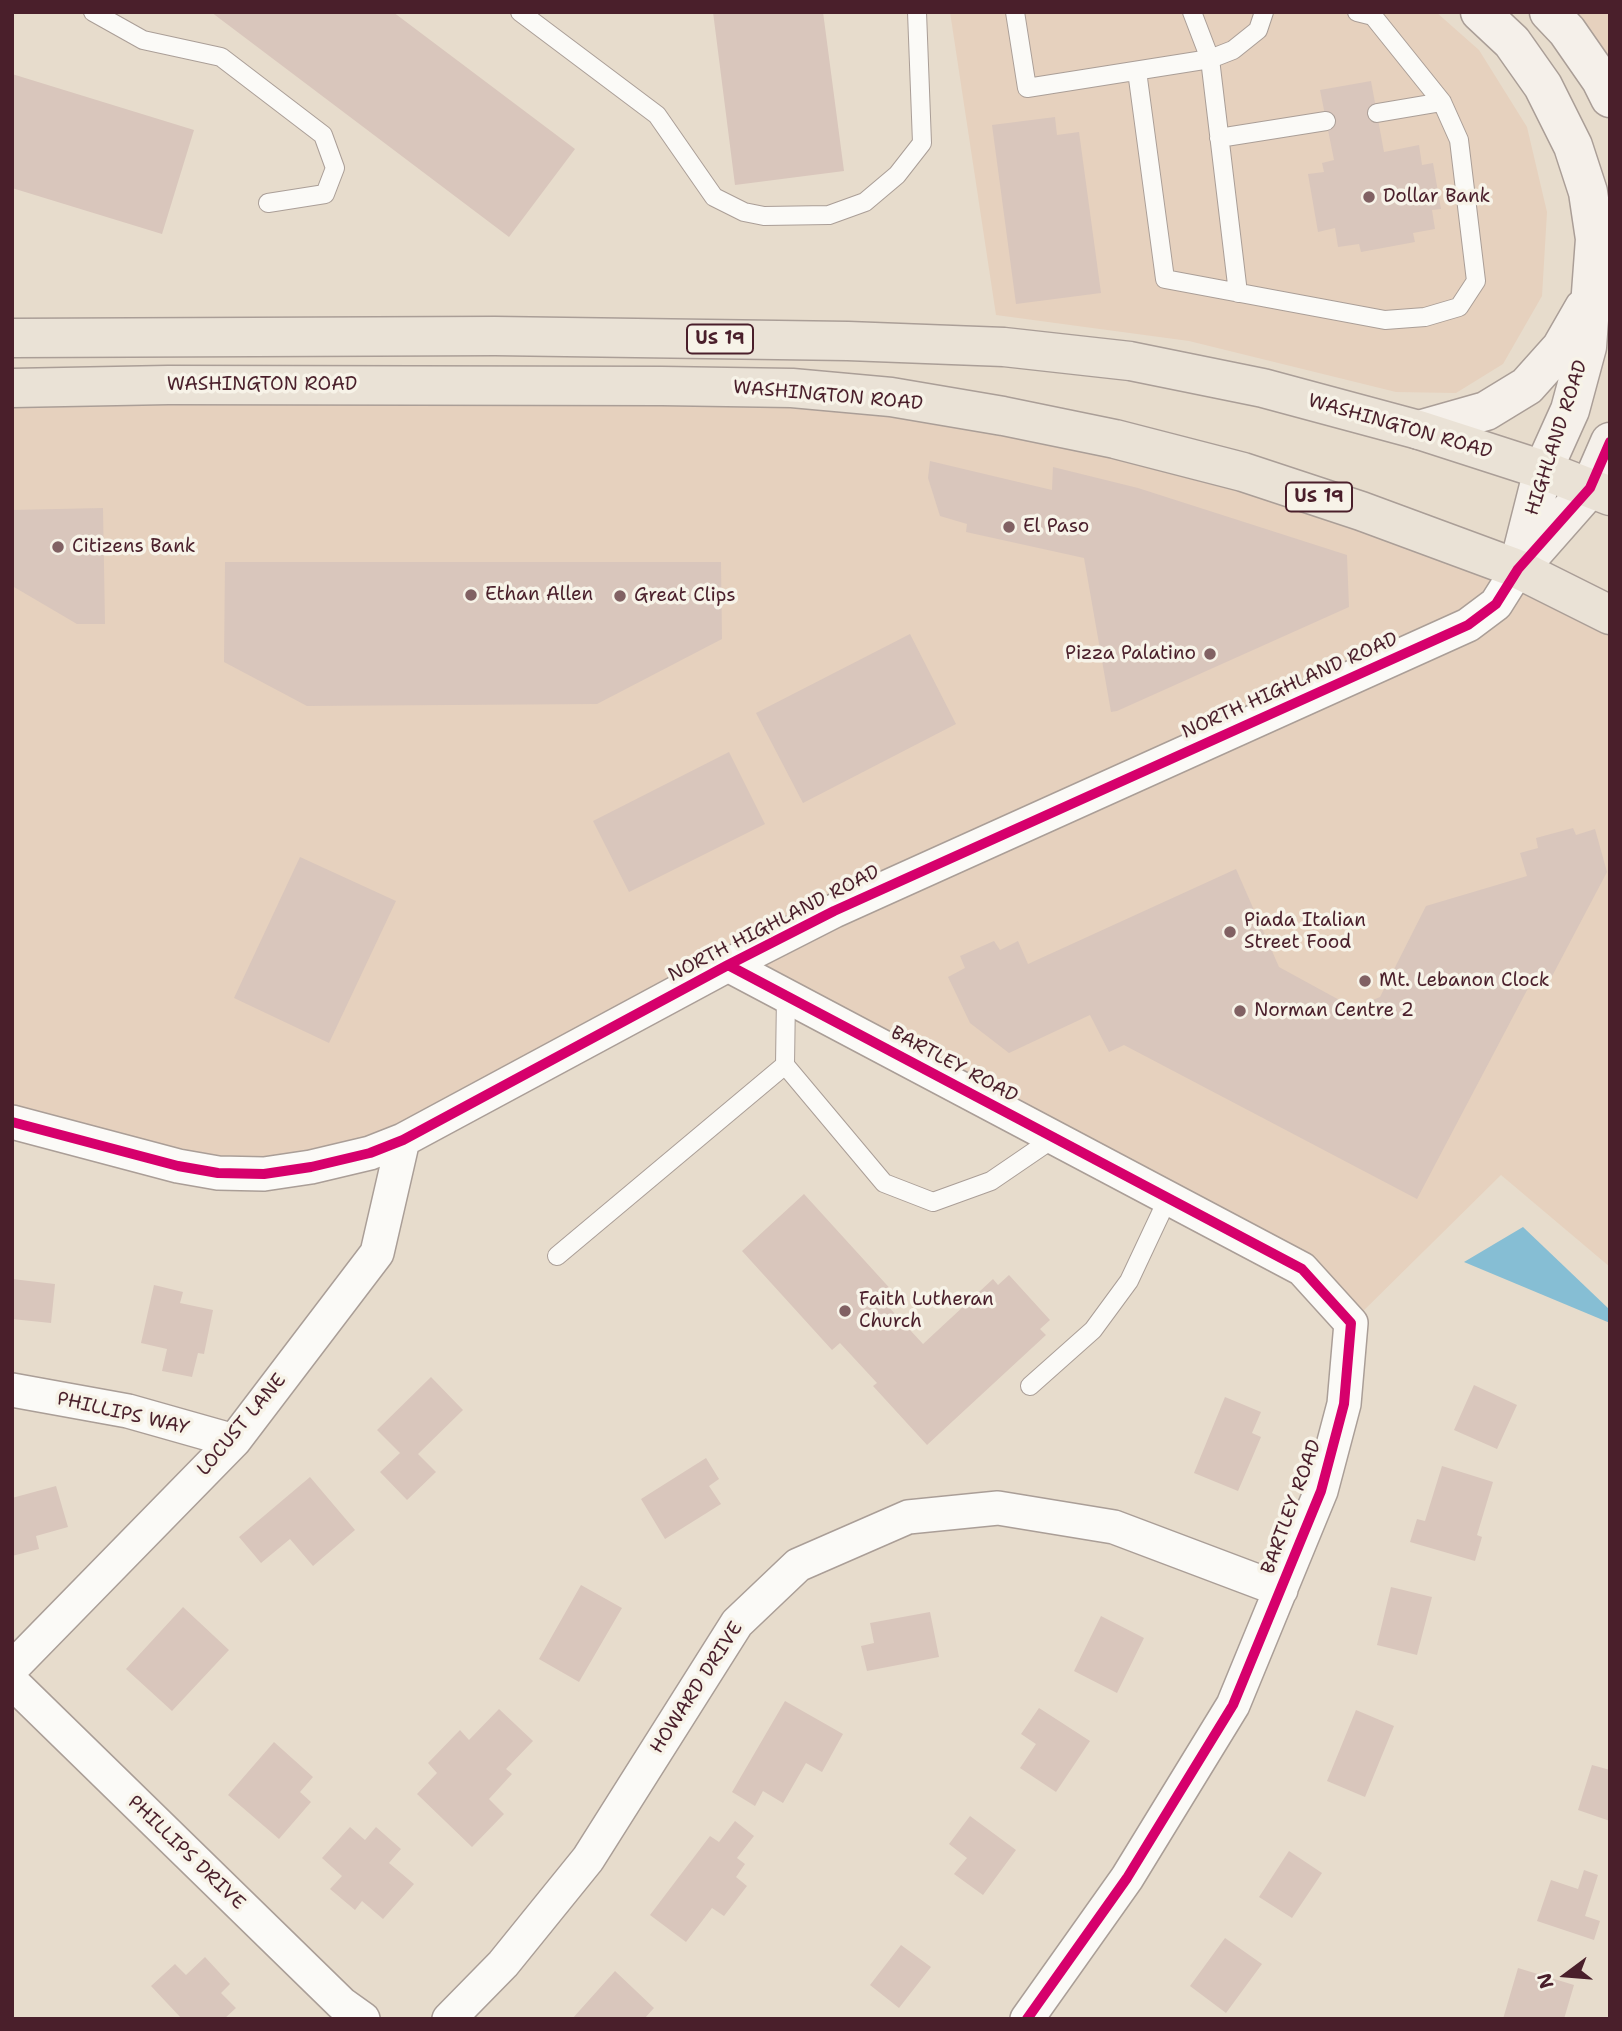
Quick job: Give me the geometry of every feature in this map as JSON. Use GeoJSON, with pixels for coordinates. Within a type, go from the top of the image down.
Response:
{"type":"FeatureCollection","features":[{"type":"Feature","properties":{"kind":"main road","name":"WASHINGTON ROAD"},"geometry":{"type":"LineString","coordinates":[[12,338],[495,335],[1003,347],[1143,363],[1263,388],[1419,430],[1543,470],[1600,492]]}},
{"type":"Feature","properties":{"kind":"main road","name":"WASHINGTON ROAD"},"geometry":{"type":"LineString","coordinates":[[12,388],[168,385],[662,386],[792,388],[891,397],[1115,439],[1243,472],[1361,511],[1518,569],[1610,615]]}},
{"type":"Feature","properties":{"kind":"street","name":"HIGHLAND ROAD"},"geometry":{"type":"LineString","coordinates":[[1480,12],[1512,42],[1543,86],[1573,146],[1588,192],[1595,239],[1587,347],[1570,410],[1543,470],[1518,569]]}},
{"type":"Feature","properties":{"kind":"street"},"geometry":{"type":"LineString","coordinates":[[1549,12],[1567,31],[1601,80],[1610,98]]}},
{"type":"Feature","properties":{"kind":"street"},"geometry":{"type":"LineString","coordinates":[[1419,430],[1486,411],[1527,386],[1561,348],[1591,298]]}},
{"type":"Feature","properties":{"kind":"street","name":"HIGHLAND ROAD"},"geometry":{"type":"LineString","coordinates":[[1518,569],[1600,492],[1610,442]]}},
{"type":"Feature","properties":{"kind":"street","name":"NORTH HIGHLAND ROAD"},"geometry":{"type":"LineString","coordinates":[[12,1122],[178,1166],[218,1173],[264,1174],[311,1167],[370,1153],[403,1140],[728,965],[846,905],[1468,625],[1496,604],[1518,569]]}},
{"type":"Feature","properties":{"kind":"street","name":"BARTLEY ROAD"},"geometry":{"type":"LineString","coordinates":[[728,965],[1301,1269],[1351,1323],[1344,1404],[1321,1491],[1233,1705],[1127,1878],[1027,2019]]}},
{"type":"Feature","properties":{"kind":"street","name":"LOCUST LANE"},"geometry":{"type":"LineString","coordinates":[[12,1668],[234,1441],[377,1253],[403,1140]]}},
{"type":"Feature","properties":{"kind":"street","name":"PHILLIPS WAY"},"geometry":{"type":"LineString","coordinates":[[12,1390],[128,1411],[234,1441]]}},
{"type":"Feature","properties":{"kind":"street","name":"HOWARD DRIVE"},"geometry":{"type":"LineString","coordinates":[[449,2019],[503,1964],[588,1859],[737,1623],[799,1565],[908,1517],[998,1508],[1114,1527],[1281,1590]]}},
{"type":"Feature","properties":{"kind":"street","name":"PHILLIPS DRIVE"},"geometry":{"type":"LineString","coordinates":[[12,1682],[341,2004],[363,2019]]}},
{"type":"Feature","properties":{"kind":"lane"},"geometry":{"type":"LineString","coordinates":[[93,12],[143,40],[221,57],[323,135],[335,168],[325,194],[268,203]]}},
{"type":"Feature","properties":{"kind":"lane"},"geometry":{"type":"LineString","coordinates":[[520,12],[657,116],[714,197],[744,212],[764,216],[829,215],[865,202],[897,174],[922,143],[917,12]]}},
{"type":"Feature","properties":{"kind":"lane"},"geometry":{"type":"LineString","coordinates":[[1015,12],[1027,88],[1210,59],[1233,50],[1258,30],[1264,12]]}},
{"type":"Feature","properties":{"kind":"lane"},"geometry":{"type":"LineString","coordinates":[[1192,12],[1210,59],[1238,293]]}},
{"type":"Feature","properties":{"kind":"lane"},"geometry":{"type":"LineString","coordinates":[[1137,71],[1165,279],[1385,320],[1425,317],[1459,307],[1476,281],[1459,140],[1442,102],[1373,16],[1357,12]]}},
{"type":"Feature","properties":{"kind":"lane"},"geometry":{"type":"LineString","coordinates":[[1377,113],[1442,102]]}},
{"type":"Feature","properties":{"kind":"lane"},"geometry":{"type":"LineString","coordinates":[[1219,138],[1326,121]]}},
{"type":"Feature","properties":{"kind":"lane"},"geometry":{"type":"LineString","coordinates":[[786,996],[785,1065],[884,1183],[933,1202],[991,1181],[1054,1138]]}},
{"type":"Feature","properties":{"kind":"lane"},"geometry":{"type":"LineString","coordinates":[[558,1256],[785,1065]]}},
{"type":"Feature","properties":{"kind":"lane"},"geometry":{"type":"LineString","coordinates":[[1030,1386],[1093,1330],[1129,1281],[1168,1198]]}},
{"type":"Feature","properties":{"kind":"shaded area"},"geometry":{"type":"Polygon","coordinates":[[[950,12],[1436,12],[1479,50],[1527,127],[1547,212],[1542,296],[1503,364],[1456,393],[1396,392],[1189,341],[996,315],[950,12]]]}},
{"type":"Feature","properties":{"kind":"shaded area"},"geometry":{"type":"Polygon","coordinates":[[[1549,12],[1610,12],[1610,98],[1549,12]]]}},
{"type":"Feature","properties":{"kind":"shaded area"},"geometry":{"type":"Polygon","coordinates":[[[662,386],[1115,439],[1610,615],[1610,1267],[1501,1175],[1351,1323],[1301,1269],[728,965],[403,1140],[264,1174],[12,1122],[12,388],[662,386]]]}},
{"type":"Feature","properties":{"kind":"water"},"geometry":{"type":"Polygon","coordinates":[[[1523,1227],[1610,1310],[1610,1323],[1464,1262],[1523,1227]]]}},
{"type":"Feature","properties":{"kind":"building"},"geometry":{"type":"Polygon","coordinates":[[[211,12],[393,12],[575,149],[509,237],[211,12]]]}},
{"type":"Feature","properties":{"kind":"building"},"geometry":{"type":"Polygon","coordinates":[[[713,12],[823,12],[844,171],[735,185],[713,12]]]}},
{"type":"Feature","properties":{"kind":"building"},"geometry":{"type":"Polygon","coordinates":[[[12,74],[194,130],[162,234],[12,188],[12,74]]]}},
{"type":"Feature","properties":{"kind":"building"},"geometry":{"type":"Polygon","coordinates":[[[1371,81],[1384,152],[1419,145],[1422,165],[1433,163],[1441,209],[1432,210],[1435,229],[1413,233],[1415,242],[1361,252],[1359,244],[1338,247],[1335,228],[1318,232],[1308,174],[1324,172],[1322,163],[1334,160],[1320,90],[1371,81]]]}},
{"type":"Feature","properties":{"kind":"building"},"geometry":{"type":"Polygon","coordinates":[[[1055,117],[1057,135],[1079,132],[1101,293],[1016,304],[992,125],[1055,117]]]}},
{"type":"Feature","properties":{"kind":"building"},"geometry":{"type":"Polygon","coordinates":[[[930,461],[1052,490],[1053,467],[1138,488],[1347,555],[1349,607],[1111,712],[1084,558],[966,532],[967,524],[940,516],[928,478],[930,461]]]}},
{"type":"Feature","properties":{"kind":"building","name":"Citizens Bank"},"geometry":{"type":"Polygon","coordinates":[[[103,508],[105,624],[77,624],[14,587],[12,510],[103,508]]]}},
{"type":"Feature","properties":{"kind":"building"},"geometry":{"type":"Polygon","coordinates":[[[225,562],[721,562],[722,639],[597,704],[307,706],[224,662],[225,562]]]}},
{"type":"Feature","properties":{"kind":"building"},"geometry":{"type":"Polygon","coordinates":[[[910,634],[956,724],[803,803],[756,713],[910,634]]]}},
{"type":"Feature","properties":{"kind":"building"},"geometry":{"type":"Polygon","coordinates":[[[729,752],[765,824],[629,892],[593,821],[729,752]]]}},
{"type":"Feature","properties":{"kind":"building","name":"Norman Centre 2"},"geometry":{"type":"Polygon","coordinates":[[[1573,828],[1576,835],[1595,829],[1607,872],[1549,982],[1535,975],[1417,1199],[1124,1045],[1109,1052],[1090,1015],[1009,1053],[970,1023],[948,977],[965,968],[960,956],[994,941],[1000,950],[1018,941],[1028,964],[1236,869],[1279,967],[1354,1008],[1380,997],[1426,906],[1527,876],[1520,853],[1538,848],[1536,838],[1573,828]]]}},
{"type":"Feature","properties":{"kind":"building"},"geometry":{"type":"Polygon","coordinates":[[[300,857],[396,901],[329,1043],[234,998],[300,857]]]}},
{"type":"Feature","properties":{"kind":"building","name":"Faith Lutheran Church"},"geometry":{"type":"Polygon","coordinates":[[[804,1194],[895,1294],[885,1303],[923,1344],[993,1279],[998,1285],[1009,1275],[1050,1320],[1040,1329],[1046,1335],[927,1445],[873,1386],[877,1383],[840,1343],[832,1350],[742,1251],[804,1194]]]}},
{"type":"Feature","properties":{"kind":"building"},"geometry":{"type":"Polygon","coordinates":[[[12,1279],[55,1284],[51,1323],[12,1319],[12,1279]]]}},
{"type":"Feature","properties":{"kind":"building"},"geometry":{"type":"Polygon","coordinates":[[[154,1285],[183,1292],[180,1303],[213,1310],[204,1354],[198,1353],[192,1377],[162,1371],[167,1349],[141,1343],[154,1285]]]}},
{"type":"Feature","properties":{"kind":"building"},"geometry":{"type":"Polygon","coordinates":[[[431,1377],[463,1410],[418,1454],[436,1472],[407,1500],[380,1472],[400,1453],[377,1430],[431,1377]]]}},
{"type":"Feature","properties":{"kind":"building"},"geometry":{"type":"Polygon","coordinates":[[[1474,1385],[1517,1405],[1497,1449],[1454,1430],[1474,1385]]]}},
{"type":"Feature","properties":{"kind":"building"},"geometry":{"type":"Polygon","coordinates":[[[1225,1397],[1261,1412],[1252,1433],[1261,1437],[1238,1491],[1194,1473],[1225,1397]]]}},
{"type":"Feature","properties":{"kind":"building"},"geometry":{"type":"Polygon","coordinates":[[[706,1458],[719,1479],[709,1486],[721,1504],[665,1539],[641,1499],[706,1458]]]}},
{"type":"Feature","properties":{"kind":"building"},"geometry":{"type":"Polygon","coordinates":[[[1442,1466],[1493,1482],[1477,1535],[1482,1537],[1475,1561],[1410,1542],[1417,1519],[1425,1521],[1442,1466]]]}},
{"type":"Feature","properties":{"kind":"building"},"geometry":{"type":"Polygon","coordinates":[[[310,1477],[355,1530],[313,1566],[290,1539],[261,1563],[239,1537],[310,1477]]]}},
{"type":"Feature","properties":{"kind":"building"},"geometry":{"type":"Polygon","coordinates":[[[56,1486],[68,1527],[36,1536],[39,1549],[12,1556],[12,1498],[56,1486]]]}},
{"type":"Feature","properties":{"kind":"building"},"geometry":{"type":"Polygon","coordinates":[[[581,1585],[622,1608],[579,1682],[539,1659],[581,1585]]]}},
{"type":"Feature","properties":{"kind":"building"},"geometry":{"type":"Polygon","coordinates":[[[1391,1587],[1432,1597],[1417,1655],[1377,1645],[1391,1587]]]}},
{"type":"Feature","properties":{"kind":"building"},"geometry":{"type":"Polygon","coordinates":[[[183,1607],[229,1650],[172,1711],[126,1669],[183,1607]]]}},
{"type":"Feature","properties":{"kind":"building"},"geometry":{"type":"Polygon","coordinates":[[[930,1612],[939,1657],[867,1671],[861,1646],[874,1643],[870,1623],[930,1612]]]}},
{"type":"Feature","properties":{"kind":"building"},"geometry":{"type":"Polygon","coordinates":[[[1101,1616],[1144,1638],[1117,1693],[1074,1671],[1101,1616]]]}},
{"type":"Feature","properties":{"kind":"building"},"geometry":{"type":"Polygon","coordinates":[[[785,1701],[843,1734],[822,1772],[806,1763],[783,1803],[763,1791],[755,1806],[732,1792],[785,1701]]]}},
{"type":"Feature","properties":{"kind":"building"},"geometry":{"type":"Polygon","coordinates":[[[1039,1708],[1090,1741],[1056,1792],[1020,1768],[1036,1744],[1021,1734],[1039,1708]]]}},
{"type":"Feature","properties":{"kind":"building"},"geometry":{"type":"Polygon","coordinates":[[[499,1709],[533,1741],[506,1769],[512,1774],[489,1799],[504,1814],[472,1847],[417,1794],[437,1773],[428,1763],[460,1730],[469,1740],[499,1709]]]}},
{"type":"Feature","properties":{"kind":"building"},"geometry":{"type":"Polygon","coordinates":[[[1356,1710],[1394,1726],[1365,1797],[1327,1781],[1356,1710]]]}},
{"type":"Feature","properties":{"kind":"building"},"geometry":{"type":"Polygon","coordinates":[[[274,1742],[313,1777],[300,1792],[311,1802],[279,1839],[228,1795],[274,1742]]]}},
{"type":"Feature","properties":{"kind":"building"},"geometry":{"type":"Polygon","coordinates":[[[1592,1765],[1610,1770],[1610,1821],[1578,1810],[1592,1765]]]}},
{"type":"Feature","properties":{"kind":"building"},"geometry":{"type":"Polygon","coordinates":[[[970,1816],[1016,1850],[983,1895],[954,1874],[967,1858],[949,1844],[970,1816]]]}},
{"type":"Feature","properties":{"kind":"building"},"geometry":{"type":"Polygon","coordinates":[[[735,1821],[754,1836],[737,1858],[745,1864],[736,1877],[747,1886],[724,1916],[712,1908],[686,1942],[650,1915],[710,1836],[719,1842],[735,1821]]]}},
{"type":"Feature","properties":{"kind":"building"},"geometry":{"type":"Polygon","coordinates":[[[350,1827],[365,1840],[376,1827],[401,1849],[389,1863],[414,1884],[383,1919],[362,1901],[355,1910],[330,1889],[342,1876],[322,1858],[350,1827]]]}},
{"type":"Feature","properties":{"kind":"building"},"geometry":{"type":"Polygon","coordinates":[[[1289,1851],[1322,1873],[1292,1918],[1259,1897],[1289,1851]]]}},
{"type":"Feature","properties":{"kind":"building"},"geometry":{"type":"Polygon","coordinates":[[[1584,1870],[1598,1875],[1585,1916],[1600,1921],[1594,1940],[1537,1921],[1551,1880],[1578,1889],[1584,1870]]]}},
{"type":"Feature","properties":{"kind":"building"},"geometry":{"type":"Polygon","coordinates":[[[1225,1938],[1262,1964],[1226,2013],[1190,1986],[1225,1938]]]}},
{"type":"Feature","properties":{"kind":"building"},"geometry":{"type":"Polygon","coordinates":[[[901,1945],[931,1967],[899,2008],[870,1985],[901,1945]]]}},
{"type":"Feature","properties":{"kind":"building"},"geometry":{"type":"Polygon","coordinates":[[[205,1957],[230,1984],[221,1993],[236,2008],[224,2019],[182,2019],[151,1986],[175,1964],[186,1975],[205,1957]]]}},
{"type":"Feature","properties":{"kind":"building"},"geometry":{"type":"Polygon","coordinates":[[[1518,1968],[1574,1985],[1564,2019],[1503,2019],[1518,1968]]]}},
{"type":"Feature","properties":{"kind":"building"},"geometry":{"type":"Polygon","coordinates":[[[615,1971],[654,2008],[644,2019],[572,2019],[615,1971]]]}},
{"type":"Feature","properties":{"kind":"cycle path"},"geometry":{"type":"LineString","coordinates":[[12,1122],[178,1166],[218,1173],[264,1174],[311,1167],[370,1153],[403,1140],[834,911],[1468,625],[1496,604],[1518,569],[1590,488],[1610,442]]}},
{"type":"Feature","properties":{"kind":"cycle path"},"geometry":{"type":"LineString","coordinates":[[728,965],[1302,1269],[1351,1323],[1344,1404],[1321,1491],[1233,1705],[1127,1878],[1027,2019]]}},
{"type":"Feature","properties":{"kind":"place","name":"Dollar Bank"},"geometry":{"type":"Point","coordinates":[1369,197]}},
{"type":"Feature","properties":{"kind":"place","name":"El Paso"},"geometry":{"type":"Point","coordinates":[1009,527]}},
{"type":"Feature","properties":{"kind":"place","name":"Citizens Bank"},"geometry":{"type":"Point","coordinates":[58,547]}},
{"type":"Feature","properties":{"kind":"place","name":"Ethan Allen"},"geometry":{"type":"Point","coordinates":[471,595]}},
{"type":"Feature","properties":{"kind":"place","name":"Great Clips"},"geometry":{"type":"Point","coordinates":[620,596]}},
{"type":"Feature","properties":{"kind":"place","name":"Pizza Palatino"},"geometry":{"type":"Point","coordinates":[1210,654]}},
{"type":"Feature","properties":{"kind":"place","name":"Piada Italian Street Food"},"geometry":{"type":"Point","coordinates":[1230,932]}},
{"type":"Feature","properties":{"kind":"place","name":"Mt. Lebanon Clock"},"geometry":{"type":"Point","coordinates":[1365,981]}},
{"type":"Feature","properties":{"kind":"place","name":"Norman Centre 2"},"geometry":{"type":"Point","coordinates":[1240,1011]}},
{"type":"Feature","properties":{"kind":"place","name":"Faith Lutheran Church"},"geometry":{"type":"Point","coordinates":[845,1311]}}]}
